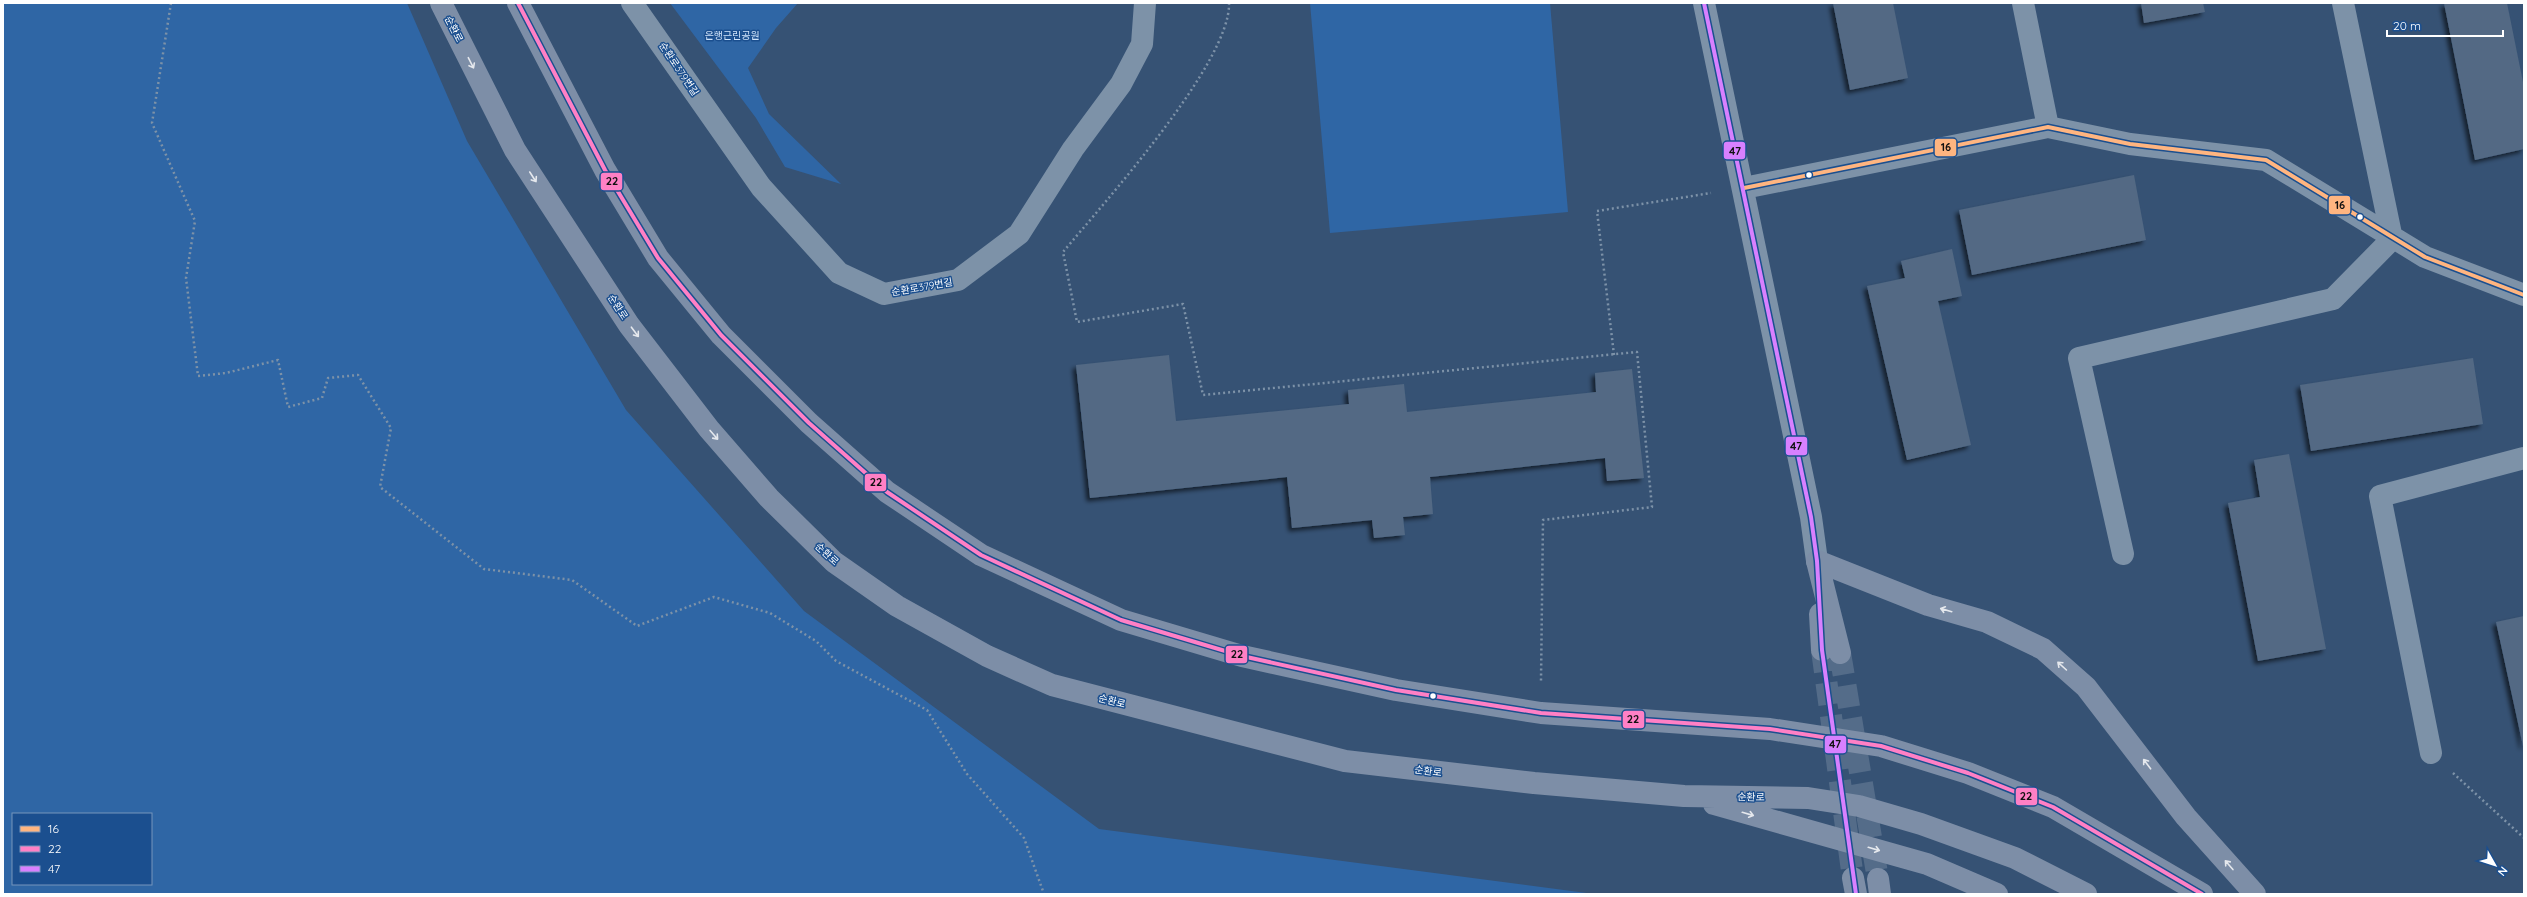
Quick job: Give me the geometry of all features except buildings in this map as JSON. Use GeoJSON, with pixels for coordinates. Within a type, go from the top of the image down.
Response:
{"type":"FeatureCollection","features":[{"type":"Feature","properties":{"kind":"main road","name":"순환로"},"geometry":{"type":"LineString","coordinates":[[441,3],[515,150],[634,331],[708,429],[768,498],[834,562],[897,606],[987,656],[1052,686],[1345,761],[1534,783],[1684,796],[1808,798],[1859,806],[1921,824],[2015,858],[2086,894]]}},
{"type":"Feature","properties":{"kind":"main road"},"geometry":{"type":"LineString","coordinates":[[518,3],[605,170],[658,258],[721,335],[809,423],[887,492],[981,555],[1121,620],[1242,656],[1396,690],[1540,713],[1770,729],[1881,746],[1968,773],[2053,807],[2202,894]]}},
{"type":"Feature","properties":{"kind":"main road"},"geometry":{"type":"LineString","coordinates":[[1817,561],[1831,651]]}},
{"type":"Feature","properties":{"kind":"main road"},"geometry":{"type":"LineString","coordinates":[[1817,561],[1928,605],[1987,622],[2043,649],[2086,687],[2186,817],[2255,894]]}},
{"type":"Feature","properties":{"kind":"main road"},"geometry":{"type":"LineString","coordinates":[[1684,796],[1927,864],[1997,894]]}},
{"type":"Feature","properties":{"kind":"street","name":"순환로379번길"},"geometry":{"type":"LineString","coordinates":[[632,3],[761,187],[839,273],[884,294],[958,280],[1019,234],[1073,149],[1121,84],[1142,44],[1145,3]]}},
{"type":"Feature","properties":{"kind":"street"},"geometry":{"type":"LineString","coordinates":[[1704,3],[1744,188],[1811,517],[1817,561]]}},
{"type":"Feature","properties":{"kind":"street"},"geometry":{"type":"LineString","coordinates":[[2024,3],[2048,128]]}},
{"type":"Feature","properties":{"kind":"street"},"geometry":{"type":"LineString","coordinates":[[2343,3],[2392,239]]}},
{"type":"Feature","properties":{"kind":"street"},"geometry":{"type":"LineString","coordinates":[[1744,188],[2048,128],[2130,144],[2266,160],[2392,239],[2425,257],[2524,295]]}},
{"type":"Feature","properties":{"kind":"street"},"geometry":{"type":"LineString","coordinates":[[2123,554],[2079,358],[2333,299],[2392,239]]}},
{"type":"Feature","properties":{"kind":"street"},"geometry":{"type":"LineString","coordinates":[[2432,753],[2380,496],[2524,458]]}},
{"type":"Feature","properties":{"kind":"path"},"geometry":{"type":"LineString","coordinates":[[171,3],[152,123],[195,221],[186,278],[198,376],[226,373],[278,360],[288,407],[322,398],[328,378],[358,376],[391,428],[380,487],[484,569],[572,580],[638,626],[714,597],[770,613],[816,641],[836,661],[927,710],[967,774],[1024,838],[1044,894]]}},
{"type":"Feature","properties":{"kind":"path"},"geometry":{"type":"LineString","coordinates":[[1229,3],[1229,16],[1214,53],[1186,97],[1123,180],[1063,252],[1077,322],[1183,304],[1204,395],[1637,352],[1652,507],[1543,520],[1540,713]]}},
{"type":"Feature","properties":{"kind":"path"},"geometry":{"type":"LineString","coordinates":[[1614,355],[1597,211],[1744,188]]}},
{"type":"Feature","properties":{"kind":"path"},"geometry":{"type":"LineString","coordinates":[[2432,753],[2524,838]]}},
{"type":"Feature","properties":{"kind":"green space"},"geometry":{"type":"Polygon","coordinates":[[[3,3],[407,3],[467,141],[626,410],[804,611],[1099,829],[1594,894],[3,894],[3,3]]]}},
{"type":"Feature","properties":{"kind":"green space","name":"은행근린공원"},"geometry":{"type":"Polygon","coordinates":[[[670,3],[798,3],[776,28],[748,68],[769,114],[841,184],[785,167],[756,118],[670,3]]]}},
{"type":"Feature","properties":{"kind":"green space"},"geometry":{"type":"Polygon","coordinates":[[[1310,3],[1550,3],[1568,212],[1330,233],[1310,3]]]}},
{"type":"Feature","properties":{"kind":"tunnel"},"geometry":{"type":"LineString","coordinates":[[1822,650],[1853,878]]}},
{"type":"Feature","properties":{"kind":"tunnel"},"geometry":{"type":"LineString","coordinates":[[1840,653],[1878,879]]}},
{"type":"Feature","properties":{"kind":"transit line","name":"22"},"geometry":{"type":"LineString","coordinates":[[518,3],[605,170],[658,258],[721,335],[809,423],[887,492],[981,555],[1121,620],[1242,656],[1396,690],[1541,713],[1770,729],[1881,746],[1968,773],[2053,807],[2202,894]]}},
{"type":"Feature","properties":{"kind":"transit line","name":"47"},"geometry":{"type":"LineString","coordinates":[[1704,3],[1811,517],[1817,561],[1822,650],[1856,894]]}},
{"type":"Feature","properties":{"kind":"transit line","name":"16"},"geometry":{"type":"LineString","coordinates":[[1744,188],[2048,127],[2130,144],[2266,160],[2425,257],[2524,295]]}}]}
